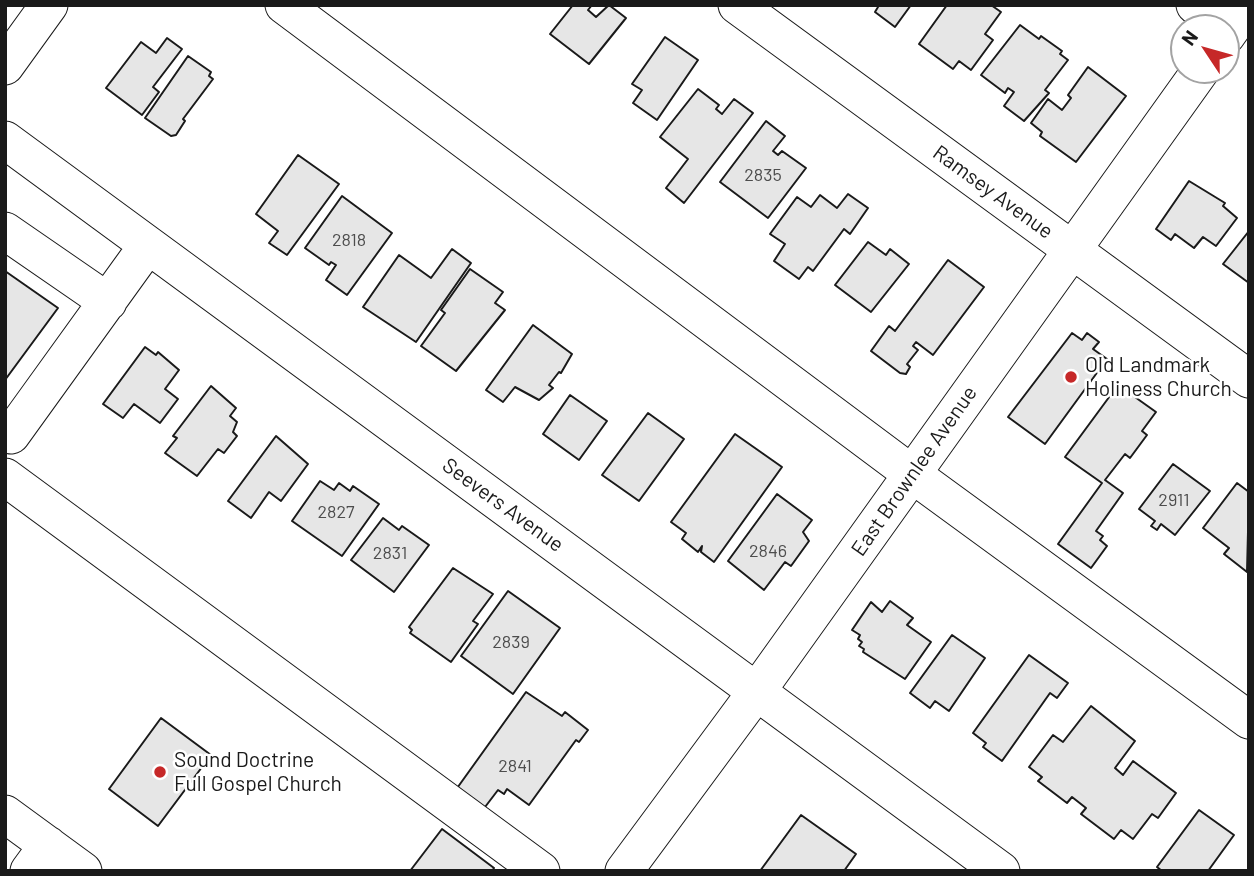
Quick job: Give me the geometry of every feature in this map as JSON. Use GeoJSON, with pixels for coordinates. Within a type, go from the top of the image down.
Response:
{"type":"FeatureCollection","features":[{"type":"Feature","properties":{"kind":"street"},"geometry":{"type":"LineString","coordinates":[[5,66],[49,5]]}},
{"type":"Feature","properties":{"kind":"street"},"geometry":{"type":"LineString","coordinates":[[284,5],[912,474],[1249,720]]}},
{"type":"Feature","properties":{"kind":"street","name":"Ramsey Avenue"},"geometry":{"type":"LineString","coordinates":[[737,5],[1249,379]]}},
{"type":"Feature","properties":{"kind":"street","name":"East Brownlee Avenue"},"geometry":{"type":"LineString","coordinates":[[624,871],[757,691],[1191,84]]}},
{"type":"Feature","properties":{"kind":"street","name":"Seevers Avenue"},"geometry":{"type":"LineString","coordinates":[[5,139],[1000,871]]}},
{"type":"Feature","properties":{"kind":"street"},"geometry":{"type":"LineString","coordinates":[[5,231],[108,302]]}},
{"type":"Feature","properties":{"kind":"street"},"geometry":{"type":"LineString","coordinates":[[11,435],[148,245]]}},
{"type":"Feature","properties":{"kind":"street"},"geometry":{"type":"LineString","coordinates":[[5,477],[541,871]]}},
{"type":"Feature","properties":{"kind":"street"},"geometry":{"type":"LineString","coordinates":[[5,814],[38,858],[83,871]]}},
{"type":"Feature","properties":{"kind":"building"},"geometry":{"type":"Polygon","coordinates":[[[573,5],[592,5],[588,10],[596,17],[609,5],[626,18],[589,64],[550,34],[573,5]]]}},
{"type":"Feature","properties":{"kind":"building"},"geometry":{"type":"Polygon","coordinates":[[[876,5],[911,5],[895,27],[875,12],[878,7],[876,5]]]}},
{"type":"Feature","properties":{"kind":"building"},"geometry":{"type":"Polygon","coordinates":[[[947,5],[991,5],[1001,12],[985,34],[993,40],[971,70],[959,61],[953,69],[919,44],[947,5]]]}},
{"type":"Feature","properties":{"kind":"building"},"geometry":{"type":"Polygon","coordinates":[[[1020,25],[1062,51],[1060,54],[1068,60],[1045,90],[1049,93],[1024,121],[1004,106],[1014,92],[1008,88],[1005,93],[981,75],[1020,25]]]}},
{"type":"Feature","properties":{"kind":"building"},"geometry":{"type":"Polygon","coordinates":[[[665,37],[698,60],[657,120],[633,103],[642,90],[632,84],[665,37]]]}},
{"type":"Feature","properties":{"kind":"building"},"geometry":{"type":"Polygon","coordinates":[[[167,38],[182,49],[153,87],[159,92],[142,115],[106,88],[141,42],[156,53],[167,38]]]}},
{"type":"Feature","properties":{"kind":"building"},"geometry":{"type":"Polygon","coordinates":[[[188,56],[211,72],[209,76],[213,79],[183,119],[185,121],[176,135],[171,136],[145,118],[188,56]]]}},
{"type":"Feature","properties":{"kind":"building"},"geometry":{"type":"Polygon","coordinates":[[[1088,67],[1126,96],[1076,162],[1040,136],[1042,132],[1031,123],[1048,99],[1062,110],[1071,98],[1068,95],[1088,67]]]}},
{"type":"Feature","properties":{"kind":"building"},"geometry":{"type":"Polygon","coordinates":[[[698,89],[719,105],[716,109],[722,114],[734,99],[753,113],[684,203],[666,188],[688,159],[660,137],[698,89]]]}},
{"type":"Feature","properties":{"kind":"building"},"geometry":{"type":"Polygon","coordinates":[[[766,121],[785,136],[773,151],[778,155],[782,151],[806,168],[768,218],[720,182],[766,121]]]}},
{"type":"Feature","properties":{"kind":"building"},"geometry":{"type":"Polygon","coordinates":[[[298,155],[339,184],[287,255],[269,243],[278,231],[256,214],[298,155]]]}},
{"type":"Feature","properties":{"kind":"building"},"geometry":{"type":"Polygon","coordinates":[[[1189,181],[1225,203],[1223,206],[1237,218],[1216,246],[1203,237],[1194,248],[1175,234],[1171,240],[1156,229],[1189,181]]]}},
{"type":"Feature","properties":{"kind":"building"},"geometry":{"type":"Polygon","coordinates":[[[848,194],[868,208],[850,234],[844,229],[813,271],[808,267],[799,279],[774,261],[785,244],[770,234],[797,197],[811,207],[820,195],[837,208],[848,194]]]}},
{"type":"Feature","properties":{"kind":"building"},"geometry":{"type":"Polygon","coordinates":[[[342,196],[392,233],[347,295],[326,280],[336,265],[331,262],[329,265],[305,248],[342,196]]]}},
{"type":"Feature","properties":{"kind":"building"},"geometry":{"type":"Polygon","coordinates":[[[1249,231],[1249,283],[1223,264],[1249,231]]]}},
{"type":"Feature","properties":{"kind":"building"},"geometry":{"type":"Polygon","coordinates":[[[868,242],[886,255],[890,249],[909,264],[871,312],[835,285],[868,242]]]}},
{"type":"Feature","properties":{"kind":"building"},"geometry":{"type":"Polygon","coordinates":[[[452,249],[471,263],[416,342],[363,307],[399,255],[431,278],[452,249]]]}},
{"type":"Feature","properties":{"kind":"building"},"geometry":{"type":"Polygon","coordinates":[[[948,260],[984,287],[933,355],[916,342],[913,346],[918,350],[907,364],[910,367],[906,374],[900,373],[871,351],[889,326],[895,331],[948,260]]]}},
{"type":"Feature","properties":{"kind":"building"},"geometry":{"type":"Polygon","coordinates":[[[470,269],[503,292],[495,303],[505,310],[456,371],[421,346],[445,313],[441,310],[470,269]]]}},
{"type":"Feature","properties":{"kind":"building"},"geometry":{"type":"Polygon","coordinates":[[[5,271],[58,308],[5,380],[5,271]]]}},
{"type":"Feature","properties":{"kind":"building"},"geometry":{"type":"Polygon","coordinates":[[[533,325],[572,354],[561,373],[559,372],[549,385],[553,388],[539,400],[515,387],[503,402],[486,390],[533,325]]]}},
{"type":"Feature","properties":{"kind":"building"},"geometry":{"type":"Polygon","coordinates":[[[1072,333],[1082,340],[1087,333],[1099,342],[1093,349],[1107,359],[1045,444],[1008,417],[1072,333]]]}},
{"type":"Feature","properties":{"kind":"building"},"geometry":{"type":"Polygon","coordinates":[[[145,347],[156,355],[158,352],[179,370],[165,389],[178,399],[160,423],[134,404],[123,418],[103,404],[145,347]]]}},
{"type":"Feature","properties":{"kind":"building"},"geometry":{"type":"Polygon","coordinates":[[[1118,385],[1156,412],[1142,431],[1147,435],[1130,458],[1125,454],[1105,480],[1123,493],[1096,531],[1103,536],[1100,540],[1107,546],[1091,568],[1058,544],[1102,483],[1065,457],[1118,385]]]}},
{"type":"Feature","properties":{"kind":"building"},"geometry":{"type":"Polygon","coordinates":[[[211,386],[236,408],[230,416],[237,422],[233,432],[237,436],[224,453],[218,449],[197,476],[165,453],[177,438],[173,436],[211,386]]]}},
{"type":"Feature","properties":{"kind":"building"},"geometry":{"type":"Polygon","coordinates":[[[570,395],[607,421],[579,460],[543,434],[570,395]]]}},
{"type":"Feature","properties":{"kind":"building"},"geometry":{"type":"Polygon","coordinates":[[[648,413],[684,439],[639,501],[602,475],[648,413]]]}},
{"type":"Feature","properties":{"kind":"building"},"geometry":{"type":"Polygon","coordinates":[[[735,434],[782,467],[714,562],[701,552],[702,546],[698,552],[682,539],[686,533],[671,522],[735,434]]]}},
{"type":"Feature","properties":{"kind":"building"},"geometry":{"type":"Polygon","coordinates":[[[276,436],[308,464],[281,501],[269,492],[251,518],[228,501],[276,436]]]}},
{"type":"Feature","properties":{"kind":"building"},"geometry":{"type":"Polygon","coordinates":[[[1173,464],[1210,491],[1175,535],[1161,524],[1157,530],[1151,526],[1155,521],[1139,509],[1173,464]]]}},
{"type":"Feature","properties":{"kind":"building"},"geometry":{"type":"Polygon","coordinates":[[[320,481],[334,490],[339,483],[350,491],[353,486],[379,504],[342,556],[292,521],[320,481]]]}},
{"type":"Feature","properties":{"kind":"building"},"geometry":{"type":"Polygon","coordinates":[[[1237,483],[1249,492],[1247,572],[1224,554],[1229,548],[1203,528],[1237,483]]]}},
{"type":"Feature","properties":{"kind":"building"},"geometry":{"type":"Polygon","coordinates":[[[777,494],[812,520],[803,532],[809,541],[791,566],[785,562],[764,590],[728,561],[777,494]]]}},
{"type":"Feature","properties":{"kind":"building"},"geometry":{"type":"Polygon","coordinates":[[[383,518],[399,530],[402,526],[429,545],[394,592],[351,560],[383,518]]]}},
{"type":"Feature","properties":{"kind":"building"},"geometry":{"type":"Polygon","coordinates":[[[453,568],[493,594],[473,621],[478,624],[451,662],[410,633],[412,630],[409,627],[453,568]]]}},
{"type":"Feature","properties":{"kind":"building"},"geometry":{"type":"Polygon","coordinates":[[[508,591],[560,628],[513,694],[461,656],[508,591]]]}},
{"type":"Feature","properties":{"kind":"building"},"geometry":{"type":"Polygon","coordinates":[[[890,601],[913,618],[907,625],[931,642],[905,679],[863,652],[864,649],[859,646],[862,642],[858,639],[860,635],[852,630],[871,602],[882,612],[890,601]]]}},
{"type":"Feature","properties":{"kind":"building"},"geometry":{"type":"Polygon","coordinates":[[[952,635],[985,658],[949,711],[935,701],[930,708],[910,693],[952,635]]]}},
{"type":"Feature","properties":{"kind":"building"},"geometry":{"type":"Polygon","coordinates":[[[1029,655],[1068,683],[1057,698],[1050,693],[1002,761],[983,747],[986,743],[973,733],[1029,655]]]}},
{"type":"Feature","properties":{"kind":"building"},"geometry":{"type":"Polygon","coordinates":[[[526,692],[562,716],[565,712],[588,730],[579,742],[576,740],[529,805],[507,789],[504,794],[498,790],[482,811],[455,791],[526,692]]]}},
{"type":"Feature","properties":{"kind":"building"},"geometry":{"type":"Polygon","coordinates":[[[1091,706],[1135,741],[1115,768],[1123,775],[1133,761],[1176,793],[1158,818],[1152,814],[1133,839],[1121,830],[1114,839],[1081,814],[1086,808],[1072,797],[1067,803],[1038,781],[1042,777],[1029,767],[1053,735],[1063,742],[1091,706]]]}},
{"type":"Feature","properties":{"kind":"building","name":"Sound Doctrine Full Gospel Church"},"geometry":{"type":"Polygon","coordinates":[[[161,718],[211,755],[158,826],[109,789],[161,718]]]}},
{"type":"Feature","properties":{"kind":"building"},"geometry":{"type":"Polygon","coordinates":[[[1199,810],[1234,835],[1208,871],[1162,871],[1157,867],[1199,810]]]}},
{"type":"Feature","properties":{"kind":"building"},"geometry":{"type":"Polygon","coordinates":[[[801,815],[856,854],[844,871],[760,871],[801,815]]]}},
{"type":"Feature","properties":{"kind":"building"},"geometry":{"type":"Polygon","coordinates":[[[442,829],[494,868],[492,871],[410,871],[442,829]]]}},
{"type":"Feature","properties":{"kind":"place","name":"Old Landmark Holiness Church"},"geometry":{"type":"Point","coordinates":[1071,377]}},
{"type":"Feature","properties":{"kind":"place","name":"Sound Doctrine Full Gospel Church"},"geometry":{"type":"Point","coordinates":[160,772]}}]}
